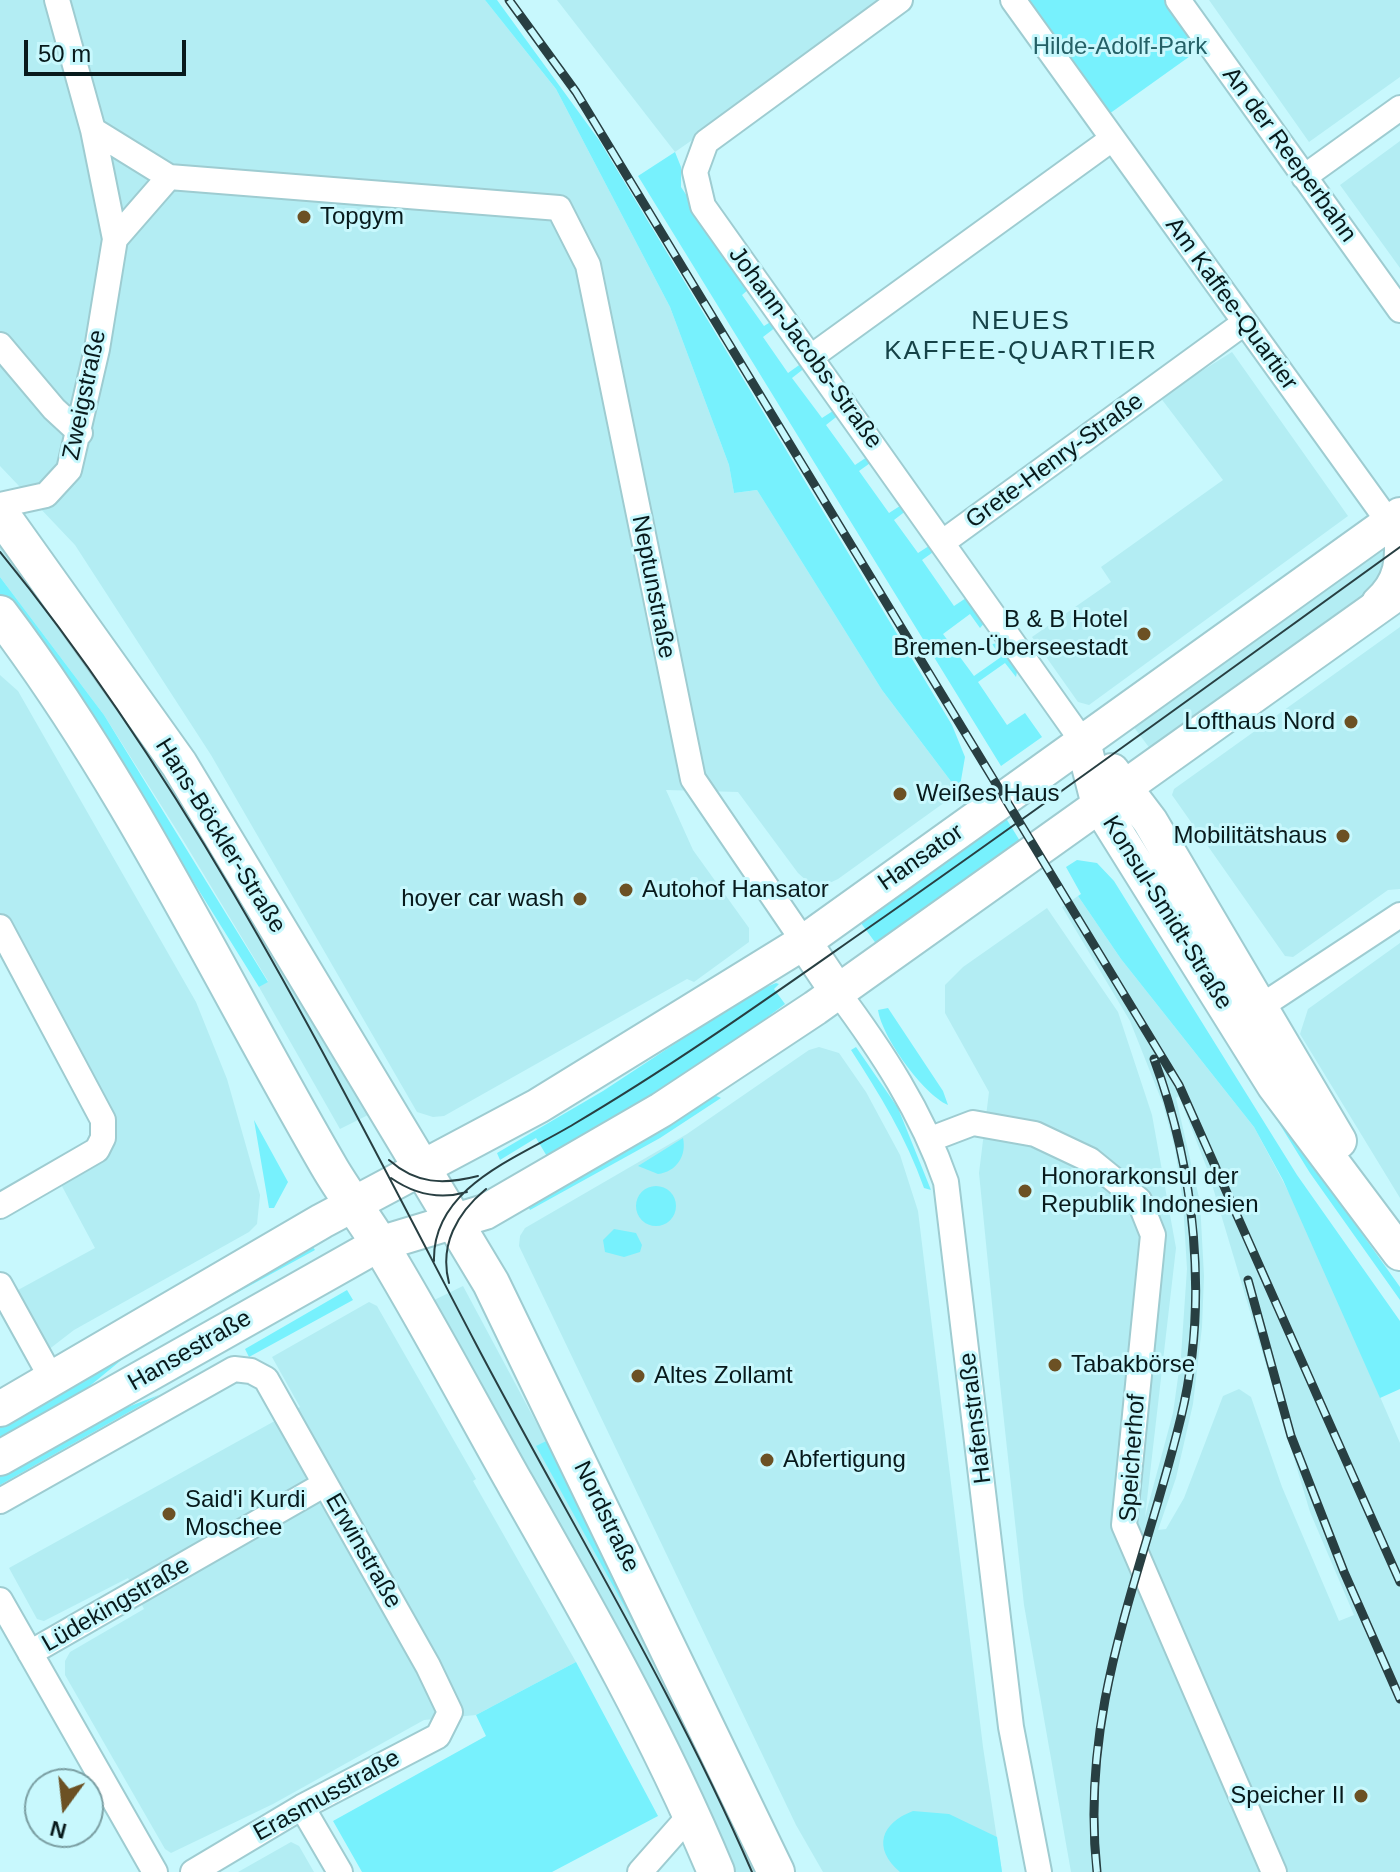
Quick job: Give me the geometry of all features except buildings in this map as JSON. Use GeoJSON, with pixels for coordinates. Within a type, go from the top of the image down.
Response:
{"type":"FeatureCollection","features":[{"type":"Feature","properties":{"kind":"main road","name":"Hans-Böckler-Straße"},"geometry":{"type":"LineString","coordinates":[[0,513],[179,764],[422,1170]]}},
{"type":"Feature","properties":{"kind":"main road"},"geometry":{"type":"LineString","coordinates":[[5,630],[62,699],[175,886],[207,950],[598,1629],[692,1813],[716,1872]]}},
{"type":"Feature","properties":{"kind":"main road","name":"Nordstraße"},"geometry":{"type":"LineString","coordinates":[[422,1170],[491,1283],[776,1872]]}},
{"type":"Feature","properties":{"kind":"street","name":"Zweigstraße"},"geometry":{"type":"LineString","coordinates":[[0,505],[23,503],[46,495],[69,470],[80,433],[115,239],[93,130],[57,0]]}},
{"type":"Feature","properties":{"kind":"street","name":"Johann-Jacobs-Straße"},"geometry":{"type":"LineString","coordinates":[[900,0],[706,142],[695,172],[703,206],[1083,742]]}},
{"type":"Feature","properties":{"kind":"street","name":"Am Kaffee-Quartier"},"geometry":{"type":"LineString","coordinates":[[1013,0],[1244,323],[1395,518],[1398,549],[1395,572],[1385,591],[1367,606],[1366,615]]}},
{"type":"Feature","properties":{"kind":"street","name":"An der Reeperbahn"},"geometry":{"type":"LineString","coordinates":[[1178,0],[1400,310]]}},
{"type":"Feature","properties":{"kind":"street"},"geometry":{"type":"LineString","coordinates":[[1304,177],[1400,108]]}},
{"type":"Feature","properties":{"kind":"street"},"geometry":{"type":"LineString","coordinates":[[93,130],[169,177],[115,239]]}},
{"type":"Feature","properties":{"kind":"street"},"geometry":{"type":"LineString","coordinates":[[811,357],[1112,139]]}},
{"type":"Feature","properties":{"kind":"street","name":"Neptunstraße"},"geometry":{"type":"LineString","coordinates":[[169,177],[559,208],[588,265],[693,779],[804,942]]}},
{"type":"Feature","properties":{"kind":"street","name":"Grete-Henry-Straße"},"geometry":{"type":"LineString","coordinates":[[943,542],[1244,323]]}},
{"type":"Feature","properties":{"kind":"street"},"geometry":{"type":"LineString","coordinates":[[0,345],[54,409],[80,433]]}},
{"type":"Feature","properties":{"kind":"street","name":"Hansator"},"geometry":{"type":"LineString","coordinates":[[422,1170],[538,1106],[804,942],[1395,518]]}},
{"type":"Feature","properties":{"kind":"street"},"geometry":{"type":"LineString","coordinates":[[453,1220],[485,1212],[661,1110],[837,991],[1400,591]]}},
{"type":"Feature","properties":{"kind":"street","name":"Konsul-Smidt-Straße"},"geometry":{"type":"LineString","coordinates":[[1083,742],[1126,785],[1249,1014],[1274,1085],[1400,1251]]}},
{"type":"Feature","properties":{"kind":"street","name":"Konsul-Smidt-Straße"},"geometry":{"type":"LineString","coordinates":[[1083,742],[1099,805],[1249,1014]]}},
{"type":"Feature","properties":{"kind":"street","name":"Konsul-Smidt-Straße"},"geometry":{"type":"LineString","coordinates":[[1249,1014],[1400,915]]}},
{"type":"Feature","properties":{"kind":"street"},"geometry":{"type":"LineString","coordinates":[[0,927],[103,1120],[97,1150],[0,1206]]}},
{"type":"Feature","properties":{"kind":"street"},"geometry":{"type":"LineString","coordinates":[[804,942],[837,991]]}},
{"type":"Feature","properties":{"kind":"street","name":"Hafenstraße"},"geometry":{"type":"LineString","coordinates":[[837,991],[903,1088],[931,1139],[946,1182],[957,1250],[1011,1727],[1039,1872]]}},
{"type":"Feature","properties":{"kind":"street","name":"Speicherhof"},"geometry":{"type":"LineString","coordinates":[[931,1139],[973,1123],[1035,1134],[1090,1160],[1139,1200],[1153,1235],[1124,1525],[1274,1872]]}},
{"type":"Feature","properties":{"kind":"street","name":"Hansestraße"},"geometry":{"type":"LineString","coordinates":[[0,1409],[353,1206],[422,1170]]}},
{"type":"Feature","properties":{"kind":"street","name":"Hansestraße"},"geometry":{"type":"LineString","coordinates":[[0,1458],[379,1244],[453,1220]]}},
{"type":"Feature","properties":{"kind":"street"},"geometry":{"type":"LineString","coordinates":[[0,1285],[52,1379]]}},
{"type":"Feature","properties":{"kind":"street","name":"Hansestraße"},"geometry":{"type":"LineString","coordinates":[[0,1501],[234,1369]]}},
{"type":"Feature","properties":{"kind":"street","name":"Erwinstraße"},"geometry":{"type":"LineString","coordinates":[[234,1369],[251,1371],[266,1379],[418,1648],[450,1712]]}},
{"type":"Feature","properties":{"kind":"street","name":"Lüdekingstraße"},"geometry":{"type":"LineString","coordinates":[[30,1653],[325,1484]]}},
{"type":"Feature","properties":{"kind":"street"},"geometry":{"type":"LineString","coordinates":[[0,1600],[155,1872]]}},
{"type":"Feature","properties":{"kind":"street","name":"Erasmusstraße"},"geometry":{"type":"LineString","coordinates":[[193,1872],[302,1807],[438,1736],[450,1712]]}},
{"type":"Feature","properties":{"kind":"street"},"geometry":{"type":"LineString","coordinates":[[302,1807],[340,1872]]}},
{"type":"Feature","properties":{"kind":"street"},"geometry":{"type":"LineString","coordinates":[[640,1872],[692,1813]]}},
{"type":"Feature","properties":{"kind":"shaded area"},"geometry":{"type":"Polygon","coordinates":[[[0,0],[485,0],[556,89],[670,307],[729,465],[734,493],[757,490],[882,690],[959,792],[838,879],[821,887],[809,883],[798,873],[738,792],[666,790],[693,850],[749,928],[749,942],[694,982],[687,979],[444,1116],[433,1117],[417,1112],[211,755],[75,545],[0,466],[0,0]]]}},
{"type":"Feature","properties":{"kind":"shaded area"},"geometry":{"type":"Polygon","coordinates":[[[557,0],[893,0],[675,152],[557,0]]]}},
{"type":"Feature","properties":{"kind":"shaded area"},"geometry":{"type":"Polygon","coordinates":[[[1209,0],[1400,0],[1400,77],[1309,142],[1209,0]]]}},
{"type":"Feature","properties":{"kind":"shaded area"},"geometry":{"type":"Polygon","coordinates":[[[1400,141],[1400,268],[1340,185],[1400,141]]]}},
{"type":"Feature","properties":{"kind":"shaded area"},"geometry":{"type":"Polygon","coordinates":[[[1232,352],[1348,516],[1089,705],[1078,702],[1032,637],[1111,582],[1101,567],[1223,480],[1160,397],[1232,352]]]}},
{"type":"Feature","properties":{"kind":"shaded area"},"geometry":{"type":"Polygon","coordinates":[[[1400,529],[1400,578],[1154,754],[1130,722],[1400,529]]]}},
{"type":"Feature","properties":{"kind":"shaded area"},"geometry":{"type":"Polygon","coordinates":[[[0,543],[158,762],[368,1115],[340,1129],[259,987],[268,981],[183,840],[104,715],[0,577],[0,543]]]}},
{"type":"Feature","properties":{"kind":"shaded area"},"geometry":{"type":"Polygon","coordinates":[[[1400,627],[1400,889],[1388,890],[1293,957],[1285,956],[1172,795],[1174,789],[1400,627]]]}},
{"type":"Feature","properties":{"kind":"shaded area"},"geometry":{"type":"Polygon","coordinates":[[[0,675],[18,691],[196,1002],[227,1079],[260,1195],[257,1224],[249,1232],[74,1330],[39,1357],[7,1296],[95,1248],[56,1175],[96,1150],[103,1121],[0,938],[0,675]]]}},
{"type":"Feature","properties":{"kind":"shaded area"},"geometry":{"type":"Polygon","coordinates":[[[1078,896],[1121,959],[1254,1127],[1303,1219],[1400,1443],[1400,1872],[1071,1872],[1024,1605],[1000,1384],[979,1173],[989,1092],[945,1013],[945,985],[963,967],[1047,908],[1118,1012],[1152,1115],[1176,1248],[1145,1517],[1173,1413],[1181,1356],[1187,1269],[1183,1203],[1175,1149],[1163,1104],[1130,1021],[1062,907],[1078,896]],[[1179,1096],[1176,1098],[1200,1202],[1204,1276],[1202,1327],[1193,1404],[1176,1478],[1158,1530],[1166,1529],[1184,1498],[1223,1396],[1239,1389],[1251,1397],[1282,1487],[1339,1621],[1354,1615],[1310,1512],[1208,1171],[1179,1096]]]}},
{"type":"Feature","properties":{"kind":"shaded area"},"geometry":{"type":"Polygon","coordinates":[[[1400,943],[1400,1198],[1300,1034],[1308,1009],[1400,943]]]}},
{"type":"Feature","properties":{"kind":"shaded area"},"geometry":{"type":"Polygon","coordinates":[[[819,1047],[839,1053],[866,1092],[900,1155],[918,1211],[983,1747],[1002,1872],[823,1872],[796,1825],[519,1246],[525,1228],[687,1134],[809,1050],[819,1047]]]}},
{"type":"Feature","properties":{"kind":"shaded area"},"geometry":{"type":"Polygon","coordinates":[[[463,1286],[546,1441],[537,1446],[655,1662],[756,1872],[735,1872],[691,1774],[426,1304],[463,1286]]]}},
{"type":"Feature","properties":{"kind":"shaded area"},"geometry":{"type":"Polygon","coordinates":[[[369,1302],[377,1306],[576,1662],[476,1715],[424,1720],[273,1804],[171,1853],[165,1849],[65,1675],[65,1661],[70,1652],[144,1609],[128,1578],[44,1621],[37,1619],[9,1568],[300,1407],[272,1357],[369,1302]]]}},
{"type":"Feature","properties":{"kind":"shaded area"},"geometry":{"type":"Polygon","coordinates":[[[291,1842],[299,1846],[314,1872],[238,1872],[291,1842]]]}},
{"type":"Feature","properties":{"kind":"green space"},"geometry":{"type":"Polygon","coordinates":[[[485,0],[497,0],[599,140],[952,725],[965,757],[959,792],[882,690],[757,490],[734,493],[729,465],[670,307],[556,89],[485,0]]]}},
{"type":"Feature","properties":{"kind":"green space","name":"Hilde-Adolf-Park"},"geometry":{"type":"Polygon","coordinates":[[[1025,0],[1165,0],[1200,49],[1109,114],[1025,0]]]}},
{"type":"Feature","properties":{"kind":"green space"},"geometry":{"type":"Polygon","coordinates":[[[675,152],[681,167],[681,187],[749,289],[742,295],[764,326],[772,321],[776,327],[763,337],[788,373],[802,363],[806,367],[792,378],[822,418],[836,409],[840,414],[826,425],[855,465],[870,455],[873,461],[859,471],[889,513],[903,504],[907,510],[894,520],[918,553],[932,544],[936,550],[922,560],[954,606],[969,596],[986,621],[980,628],[970,614],[943,634],[974,676],[1001,657],[992,644],[1000,643],[1018,667],[1016,677],[1005,663],[978,682],[1007,725],[1025,713],[1042,737],[1001,766],[638,176],[675,152]]]}},
{"type":"Feature","properties":{"kind":"green space"},"geometry":{"type":"Polygon","coordinates":[[[0,577],[104,715],[268,982],[259,987],[120,764],[0,594],[0,577]]]}},
{"type":"Feature","properties":{"kind":"green space"},"geometry":{"type":"Polygon","coordinates":[[[1004,815],[1023,846],[880,949],[858,919],[1004,815]]]}},
{"type":"Feature","properties":{"kind":"green space"},"geometry":{"type":"Polygon","coordinates":[[[1077,860],[1097,863],[1114,881],[1297,1175],[1400,1321],[1400,1389],[1380,1398],[1283,1180],[1254,1127],[1121,959],[1078,896],[1081,894],[1066,867],[1077,860]]]}},
{"type":"Feature","properties":{"kind":"green space"},"geometry":{"type":"Polygon","coordinates":[[[779,984],[774,989],[785,1004],[683,1080],[548,1158],[536,1138],[500,1160],[497,1153],[603,1091],[752,993],[779,984]]]}},
{"type":"Feature","properties":{"kind":"green space"},"geometry":{"type":"Polygon","coordinates":[[[1203,1001],[1353,1208],[1353,1221],[1400,1287],[1400,1300],[1310,1173],[1203,1001]]]}},
{"type":"Feature","properties":{"kind":"green space"},"geometry":{"type":"Polygon","coordinates":[[[888,1008],[943,1091],[948,1105],[927,1089],[895,1049],[878,1010],[888,1008]]]}},
{"type":"Feature","properties":{"kind":"green space"},"geometry":{"type":"Polygon","coordinates":[[[856,1047],[898,1108],[931,1190],[924,1188],[901,1134],[851,1050],[856,1047]]]}},
{"type":"Feature","properties":{"kind":"green space"},"geometry":{"type":"Polygon","coordinates":[[[714,1095],[721,1098],[660,1138],[530,1210],[527,1204],[714,1095]]]}},
{"type":"Feature","properties":{"kind":"green space"},"geometry":{"type":"Polygon","coordinates":[[[254,1120],[288,1182],[274,1208],[269,1208],[254,1120]]]}},
{"type":"Feature","properties":{"kind":"green space"},"geometry":{"type":"Polygon","coordinates":[[[683,1138],[682,1157],[670,1170],[658,1174],[638,1166],[683,1138]]]}},
{"type":"Feature","properties":{"kind":"green space"},"geometry":{"type":"Polygon","coordinates":[[[656,1186],[670,1192],[676,1206],[670,1220],[656,1226],[642,1220],[636,1206],[642,1192],[656,1186]]]}},
{"type":"Feature","properties":{"kind":"green space"},"geometry":{"type":"Polygon","coordinates":[[[614,1229],[636,1233],[642,1245],[640,1252],[624,1257],[605,1252],[603,1240],[614,1229]]]}},
{"type":"Feature","properties":{"kind":"green space"},"geometry":{"type":"Polygon","coordinates":[[[310,1243],[315,1250],[136,1348],[69,1403],[0,1446],[0,1426],[310,1243]]]}},
{"type":"Feature","properties":{"kind":"green space"},"geometry":{"type":"Polygon","coordinates":[[[347,1290],[353,1300],[249,1357],[245,1349],[347,1290]]]}},
{"type":"Feature","properties":{"kind":"green space"},"geometry":{"type":"Polygon","coordinates":[[[159,1395],[0,1485],[0,1472],[94,1420],[159,1395]]]}},
{"type":"Feature","properties":{"kind":"green space"},"geometry":{"type":"Polygon","coordinates":[[[546,1441],[664,1666],[655,1662],[536,1446],[546,1441]]]}},
{"type":"Feature","properties":{"kind":"green space"},"geometry":{"type":"Polygon","coordinates":[[[576,1662],[658,1816],[552,1872],[362,1872],[333,1821],[486,1736],[476,1715],[576,1662]]]}},
{"type":"Feature","properties":{"kind":"green space"},"geometry":{"type":"Polygon","coordinates":[[[913,1811],[949,1814],[997,1837],[1002,1872],[900,1872],[886,1854],[884,1837],[894,1822],[913,1811]]]}},
{"type":"Feature","properties":{"kind":"tram line"},"geometry":{"type":"LineString","coordinates":[[434,1261],[437,1235],[447,1213],[463,1193],[483,1177],[614,1100],[731,1024],[1013,826],[1400,547]]}},
{"type":"Feature","properties":{"kind":"tram line"},"geometry":{"type":"LineString","coordinates":[[0,552],[71,644],[137,739],[258,936],[654,1671],[752,1872]]}},
{"type":"Feature","properties":{"kind":"tram line"},"geometry":{"type":"LineString","coordinates":[[389,1160],[409,1174],[430,1180],[453,1181],[478,1176]]}},
{"type":"Feature","properties":{"kind":"tram line"},"geometry":{"type":"LineString","coordinates":[[391,1178],[427,1194],[467,1192]]}},
{"type":"Feature","properties":{"kind":"tram line"},"geometry":{"type":"LineString","coordinates":[[449,1283],[446,1256],[453,1231],[467,1208],[486,1189]]}},
{"type":"Feature","properties":{"kind":"railway"},"geometry":{"type":"LineString","coordinates":[[509,0],[576,92],[1179,1085],[1400,1582]]}},
{"type":"Feature","properties":{"kind":"railway"},"geometry":{"type":"LineString","coordinates":[[1097,1872],[1094,1811],[1097,1753],[1106,1696],[1118,1641],[1181,1417],[1190,1373],[1194,1328],[1196,1282],[1188,1190],[1168,1101],[1154,1059]]}},
{"type":"Feature","properties":{"kind":"railway"},"geometry":{"type":"LineString","coordinates":[[1248,1280],[1291,1436],[1344,1572],[1400,1699]]}},
{"type":"Feature","properties":{"kind":"place","name":"Topgym"},"geometry":{"type":"Point","coordinates":[304,217]}},
{"type":"Feature","properties":{"kind":"place","name":"B & B Hotel Bremen-Überseestadt"},"geometry":{"type":"Point","coordinates":[1144,634]}},
{"type":"Feature","properties":{"kind":"place","name":"Lofthaus Nord"},"geometry":{"type":"Point","coordinates":[1351,722]}},
{"type":"Feature","properties":{"kind":"place","name":"Weißes Haus"},"geometry":{"type":"Point","coordinates":[900,794]}},
{"type":"Feature","properties":{"kind":"place","name":"Mobilitätshaus"},"geometry":{"type":"Point","coordinates":[1343,836]}},
{"type":"Feature","properties":{"kind":"place","name":"Autohof Hansator"},"geometry":{"type":"Point","coordinates":[626,890]}},
{"type":"Feature","properties":{"kind":"place","name":"hoyer car wash"},"geometry":{"type":"Point","coordinates":[580,899]}},
{"type":"Feature","properties":{"kind":"place","name":"Honorarkonsul der Republik Indonesien"},"geometry":{"type":"Point","coordinates":[1025,1191]}},
{"type":"Feature","properties":{"kind":"place","name":"Tabakbörse"},"geometry":{"type":"Point","coordinates":[1055,1365]}},
{"type":"Feature","properties":{"kind":"place","name":"Altes Zollamt"},"geometry":{"type":"Point","coordinates":[638,1376]}},
{"type":"Feature","properties":{"kind":"place","name":"Abfertigung"},"geometry":{"type":"Point","coordinates":[767,1460]}},
{"type":"Feature","properties":{"kind":"place","name":"Said'i Kurdi Moschee"},"geometry":{"type":"Point","coordinates":[169,1514]}},
{"type":"Feature","properties":{"kind":"place","name":"Speicher II"},"geometry":{"type":"Point","coordinates":[1361,1796]}},
{"type":"Feature","properties":{"kind":"district","name":"NEUES KAFFEE-QUARTIER"},"geometry":{"type":"Point","coordinates":[1021,337]}}]}
